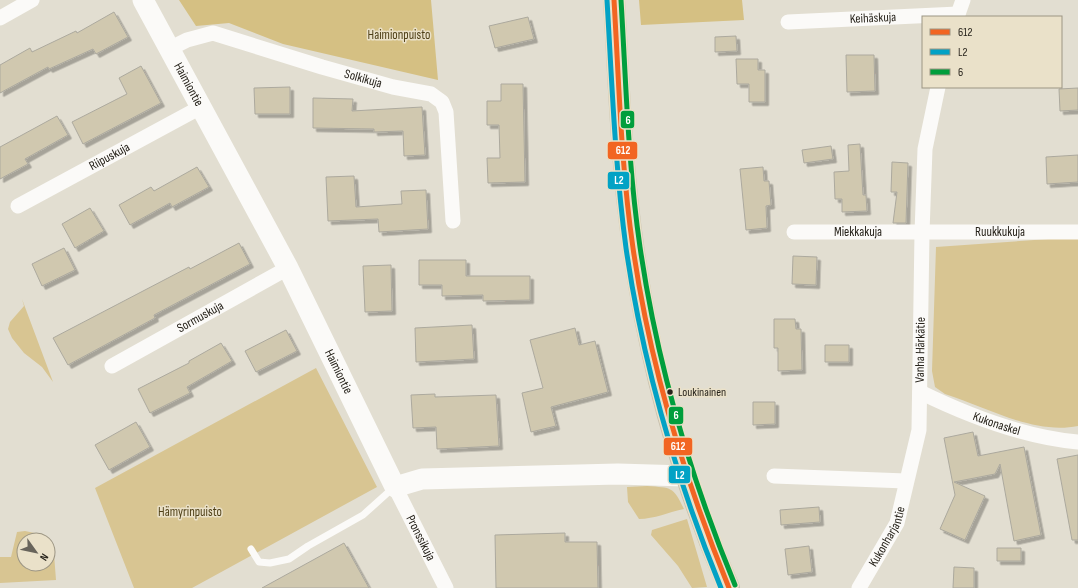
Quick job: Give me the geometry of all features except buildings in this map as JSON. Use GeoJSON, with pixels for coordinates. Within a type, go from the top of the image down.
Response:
{"type":"FeatureCollection","features":[{"type":"Feature","properties":{"kind":"highway"},"geometry":{"type":"LineString","coordinates":[[614,0],[627,197],[638,279],[665,406],[685,476],[709,542],[729,588]]}},
{"type":"Feature","properties":{"kind":"street"},"geometry":{"type":"LineString","coordinates":[[0,18],[32,0]]}},
{"type":"Feature","properties":{"kind":"street","name":"Haimiontie"},"geometry":{"type":"LineString","coordinates":[[143,0],[288,268],[395,487]]}},
{"type":"Feature","properties":{"kind":"street"},"geometry":{"type":"LineString","coordinates":[[957,16],[963,0]]}},
{"type":"Feature","properties":{"kind":"street","name":"Keihäskuja"},"geometry":{"type":"LineString","coordinates":[[788,22],[922,17]]}},
{"type":"Feature","properties":{"kind":"street","name":"Solkikuja"},"geometry":{"type":"LineString","coordinates":[[169,49],[187,40],[213,32],[322,67],[393,86],[431,94],[442,102],[446,112],[452,221]]}},
{"type":"Feature","properties":{"kind":"street","name":"Vanha Härkätie"},"geometry":{"type":"LineString","coordinates":[[906,481],[919,430],[922,233],[925,149],[938,88]]}},
{"type":"Feature","properties":{"kind":"street","name":"Riipuskuja"},"geometry":{"type":"LineString","coordinates":[[18,206],[201,107]]}},
{"type":"Feature","properties":{"kind":"street","name":"Miekkakuja"},"geometry":{"type":"LineString","coordinates":[[794,232],[922,233]]}},
{"type":"Feature","properties":{"kind":"street","name":"Ruukkukuja"},"geometry":{"type":"LineString","coordinates":[[922,233],[1078,232]]}},
{"type":"Feature","properties":{"kind":"street","name":"Sormuskuja"},"geometry":{"type":"LineString","coordinates":[[112,366],[288,268]]}},
{"type":"Feature","properties":{"kind":"street","name":"Kukonaskel"},"geometry":{"type":"LineString","coordinates":[[920,392],[982,419],[1025,433],[1054,440],[1078,442]]}},
{"type":"Feature","properties":{"kind":"street"},"geometry":{"type":"LineString","coordinates":[[395,487],[422,479],[618,474],[685,476]]}},
{"type":"Feature","properties":{"kind":"street"},"geometry":{"type":"LineString","coordinates":[[774,476],[906,481]]}},
{"type":"Feature","properties":{"kind":"street","name":"Kukonharjantie"},"geometry":{"type":"LineString","coordinates":[[859,588],[897,523],[906,481]]}},
{"type":"Feature","properties":{"kind":"street","name":"Pronssikuja"},"geometry":{"type":"LineString","coordinates":[[395,487],[446,588]]}},
{"type":"Feature","properties":{"kind":"lane"},"geometry":{"type":"LineString","coordinates":[[251,549],[258,562],[270,563],[289,559],[308,546],[363,515],[395,487]]}},
{"type":"Feature","properties":{"kind":"green space","name":"Haimionpuisto"},"geometry":{"type":"Polygon","coordinates":[[[179,0],[431,0],[438,80],[283,44],[229,23],[196,26],[179,0]]]}},
{"type":"Feature","properties":{"kind":"green space"},"geometry":{"type":"Polygon","coordinates":[[[639,0],[742,0],[744,20],[641,25],[639,0]]]}},
{"type":"Feature","properties":{"kind":"green space"},"geometry":{"type":"Polygon","coordinates":[[[1078,237],[1078,426],[1061,428],[1044,427],[1027,423],[945,394],[935,387],[932,371],[936,247],[1078,237]]]}},
{"type":"Feature","properties":{"kind":"green space"},"geometry":{"type":"Polygon","coordinates":[[[22,299],[53,382],[42,367],[24,353],[12,338],[8,329],[10,322],[24,306],[22,299]]]}},
{"type":"Feature","properties":{"kind":"green space","name":"Hämyrinpuisto"},"geometry":{"type":"Polygon","coordinates":[[[316,368],[377,487],[192,588],[134,588],[95,488],[316,368]]]}},
{"type":"Feature","properties":{"kind":"green space"},"geometry":{"type":"Polygon","coordinates":[[[627,487],[662,487],[671,490],[677,496],[684,509],[656,517],[639,519],[628,502],[627,487]]]}},
{"type":"Feature","properties":{"kind":"green space"},"geometry":{"type":"Polygon","coordinates":[[[687,519],[707,587],[692,588],[678,566],[651,535],[652,530],[687,519]]]}},
{"type":"Feature","properties":{"kind":"green space"},"geometry":{"type":"Polygon","coordinates":[[[16,536],[16,572],[55,572],[56,580],[0,583],[0,557],[11,557],[16,536]]]}},
{"type":"Feature","properties":{"kind":"transit line","name":"L2"},"geometry":{"type":"LineString","coordinates":[[607,0],[619,186],[633,292],[663,421],[690,505],[721,588]]}},
{"type":"Feature","properties":{"kind":"transit line","name":"612"},"geometry":{"type":"LineString","coordinates":[[614,0],[626,186],[640,292],[670,421],[697,505],[729,588]]}},
{"type":"Feature","properties":{"kind":"transit line","name":"6"},"geometry":{"type":"LineString","coordinates":[[621,0],[633,185],[647,291],[677,419],[704,503],[735,585]]}},
{"type":"Feature","properties":{"kind":"place","name":"Loukinainen"},"geometry":{"type":"Point","coordinates":[670,392]}}]}
